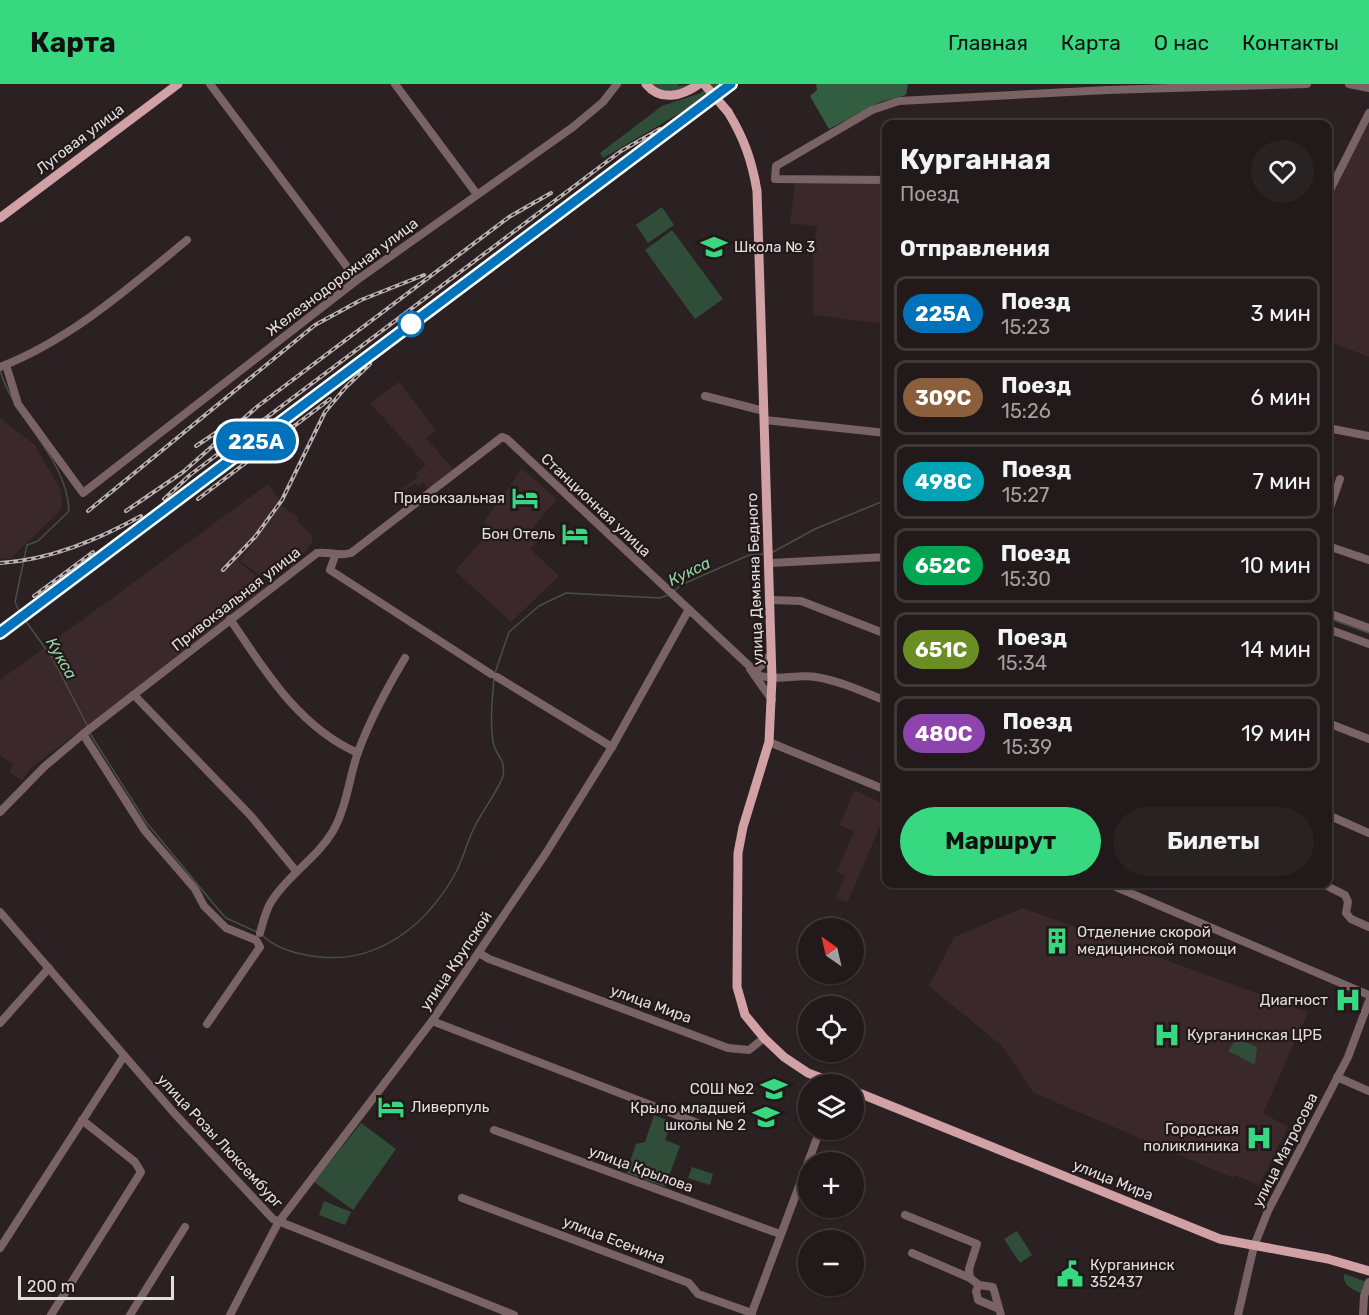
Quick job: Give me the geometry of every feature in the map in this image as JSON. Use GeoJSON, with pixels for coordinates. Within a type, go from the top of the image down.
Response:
{"type":"FeatureCollection","features":[{"type":"Feature","properties":{"kind":"main road","name":"Луговая улица"},"geometry":{"type":"LineString","coordinates":[[0,218],[178,84]]}},
{"type":"Feature","properties":{"kind":"main road"},"geometry":{"type":"LineString","coordinates":[[646,84],[662,96],[676,96],[699,84]]}},
{"type":"Feature","properties":{"kind":"main road","name":"улица Демьяна Бедного"},"geometry":{"type":"LineString","coordinates":[[704,84],[728,112],[742,135],[752,160],[757,191],[770,557],[772,702],[769,742],[743,827],[736,884],[737,987],[745,1015],[764,1038]]}},
{"type":"Feature","properties":{"kind":"main road"},"geometry":{"type":"LineString","coordinates":[[764,1038],[784,1057],[811,1074]]}},
{"type":"Feature","properties":{"kind":"main road","name":"улица Мира"},"geometry":{"type":"LineString","coordinates":[[864,1095],[1220,1239],[1328,1259],[1369,1271]]}},
{"type":"Feature","properties":{"kind":"street"},"geometry":{"type":"LineString","coordinates":[[210,84],[357,280]]}},
{"type":"Feature","properties":{"kind":"street"},"geometry":{"type":"LineString","coordinates":[[395,84],[476,193]]}},
{"type":"Feature","properties":{"kind":"street","name":"Железнодорожная улица"},"geometry":{"type":"LineString","coordinates":[[3,366],[18,404],[82,493],[357,280],[476,193],[573,127],[603,102],[617,84]]}},
{"type":"Feature","properties":{"kind":"street"},"geometry":{"type":"LineString","coordinates":[[882,180],[775,180],[776,166],[864,114],[899,101],[1107,90],[1307,84]]}},
{"type":"Feature","properties":{"kind":"street"},"geometry":{"type":"LineString","coordinates":[[1349,84],[1369,88]]}},
{"type":"Feature","properties":{"kind":"street"},"geometry":{"type":"LineString","coordinates":[[1332,184],[1369,113]]}},
{"type":"Feature","properties":{"kind":"street"},"geometry":{"type":"LineString","coordinates":[[3,366],[55,339],[91,315],[125,291],[187,240]]}},
{"type":"Feature","properties":{"kind":"street"},"geometry":{"type":"LineString","coordinates":[[705,396],[765,416],[882,432]]}},
{"type":"Feature","properties":{"kind":"street"},"geometry":{"type":"LineString","coordinates":[[1332,429],[1369,436]]}},
{"type":"Feature","properties":{"kind":"street","name":"Привокзальная улица"},"geometry":{"type":"LineString","coordinates":[[0,812],[44,767],[86,731],[317,553],[324,552],[335,556],[351,553],[502,437]]}},
{"type":"Feature","properties":{"kind":"street","name":"Станционная улица"},"geometry":{"type":"LineString","coordinates":[[502,437],[507,439],[750,669],[760,676],[772,679]]}},
{"type":"Feature","properties":{"kind":"street"},"geometry":{"type":"LineString","coordinates":[[1332,502],[1340,479]]}},
{"type":"Feature","properties":{"kind":"street"},"geometry":{"type":"LineString","coordinates":[[1332,547],[1369,560]]}},
{"type":"Feature","properties":{"kind":"street"},"geometry":{"type":"LineString","coordinates":[[335,556],[330,570],[494,676],[612,747]]}},
{"type":"Feature","properties":{"kind":"street"},"geometry":{"type":"LineString","coordinates":[[770,557],[882,557]]}},
{"type":"Feature","properties":{"kind":"street"},"geometry":{"type":"LineString","coordinates":[[771,600],[801,601],[882,632]]}},
{"type":"Feature","properties":{"kind":"street","name":"улица Крупской"},"geometry":{"type":"LineString","coordinates":[[231,1315],[278,1223],[432,1021],[479,953],[612,747],[688,611]]}},
{"type":"Feature","properties":{"kind":"street"},"geometry":{"type":"LineString","coordinates":[[1332,614],[1369,628]]}},
{"type":"Feature","properties":{"kind":"street"},"geometry":{"type":"LineString","coordinates":[[230,619],[273,681],[302,715],[322,735],[358,753]]}},
{"type":"Feature","properties":{"kind":"street"},"geometry":{"type":"LineString","coordinates":[[1332,630],[1369,644]]}},
{"type":"Feature","properties":{"kind":"street"},"geometry":{"type":"LineString","coordinates":[[750,669],[760,667],[772,651]]}},
{"type":"Feature","properties":{"kind":"street"},"geometry":{"type":"LineString","coordinates":[[207,1024],[257,954],[260,947],[258,936],[272,899],[297,871],[312,859],[333,831],[342,812],[358,753],[387,689],[405,658]]}},
{"type":"Feature","properties":{"kind":"street","name":"Станционная улица"},"geometry":{"type":"LineString","coordinates":[[750,669],[772,702]]}},
{"type":"Feature","properties":{"kind":"street"},"geometry":{"type":"LineString","coordinates":[[772,679],[815,677],[854,688],[882,699]]}},
{"type":"Feature","properties":{"kind":"street"},"geometry":{"type":"LineString","coordinates":[[134,695],[258,825],[297,871]]}},
{"type":"Feature","properties":{"kind":"street"},"geometry":{"type":"LineString","coordinates":[[1332,725],[1369,739]]}},
{"type":"Feature","properties":{"kind":"street"},"geometry":{"type":"LineString","coordinates":[[86,731],[145,831],[195,889],[204,906],[226,928],[258,936]]}},
{"type":"Feature","properties":{"kind":"street"},"geometry":{"type":"LineString","coordinates":[[769,742],[882,788]]}},
{"type":"Feature","properties":{"kind":"street"},"geometry":{"type":"LineString","coordinates":[[1332,817],[1369,833]]}},
{"type":"Feature","properties":{"kind":"street"},"geometry":{"type":"LineString","coordinates":[[1118,888],[1369,995]]}},
{"type":"Feature","properties":{"kind":"street"},"geometry":{"type":"LineString","coordinates":[[1331,888],[1345,895],[1348,902],[1346,913],[1351,919],[1369,927]]}},
{"type":"Feature","properties":{"kind":"street","name":"улица Розы Люксембург"},"geometry":{"type":"LineString","coordinates":[[0,912],[124,1056],[278,1223],[514,1315]]}},
{"type":"Feature","properties":{"kind":"street","name":"улица Мира"},"geometry":{"type":"LineString","coordinates":[[479,953],[489,959],[728,1048],[749,1050],[764,1038]]}},
{"type":"Feature","properties":{"kind":"street"},"geometry":{"type":"LineString","coordinates":[[0,1023],[49,968]]}},
{"type":"Feature","properties":{"kind":"street","name":"улица Матросова"},"geometry":{"type":"LineString","coordinates":[[1238,1315],[1254,1246],[1268,1211],[1337,1077],[1369,1001]]}},
{"type":"Feature","properties":{"kind":"street"},"geometry":{"type":"LineString","coordinates":[[432,1021],[708,1127]]}},
{"type":"Feature","properties":{"kind":"street"},"geometry":{"type":"LineString","coordinates":[[0,1248],[124,1056]]}},
{"type":"Feature","properties":{"kind":"street"},"geometry":{"type":"LineString","coordinates":[[1337,1077],[1369,1091]]}},
{"type":"Feature","properties":{"kind":"street"},"geometry":{"type":"LineString","coordinates":[[51,1315],[141,1172],[135,1162],[82,1120]]}},
{"type":"Feature","properties":{"kind":"street","name":"улица Крылова"},"geometry":{"type":"LineString","coordinates":[[494,1130],[780,1234]]}},
{"type":"Feature","properties":{"kind":"street"},"geometry":{"type":"LineString","coordinates":[[751,1314],[816,1140]]}},
{"type":"Feature","properties":{"kind":"street","name":"улица Есенина"},"geometry":{"type":"LineString","coordinates":[[462,1198],[689,1283],[698,1294],[751,1314]]}},
{"type":"Feature","properties":{"kind":"street"},"geometry":{"type":"LineString","coordinates":[[904,1215],[977,1244],[969,1269],[970,1278]]}},
{"type":"Feature","properties":{"kind":"street"},"geometry":{"type":"LineString","coordinates":[[130,1315],[185,1227]]}},
{"type":"Feature","properties":{"kind":"street"},"geometry":{"type":"LineString","coordinates":[[912,1253],[970,1278],[979,1285],[993,1287],[999,1312]]}},
{"type":"Feature","properties":{"kind":"street"},"geometry":{"type":"LineString","coordinates":[[1363,1315],[1364,1296],[1369,1282]]}},
{"type":"Feature","properties":{"kind":"street"},"geometry":{"type":"LineString","coordinates":[[979,1285],[976,1291],[978,1300],[999,1312]]}},
{"type":"Feature","properties":{"kind":"shaded area"},"geometry":{"type":"Polygon","coordinates":[[[1369,120],[1369,357],[1332,343],[1332,192],[1369,120]]]}},
{"type":"Feature","properties":{"kind":"shaded area"},"geometry":{"type":"Polygon","coordinates":[[[795,183],[882,183],[882,324],[813,315],[813,254],[817,226],[790,223],[795,183]]]}},
{"type":"Feature","properties":{"kind":"shaded area"},"geometry":{"type":"Polygon","coordinates":[[[399,382],[436,431],[426,438],[454,470],[429,489],[423,482],[418,486],[416,483],[401,493],[399,490],[418,477],[416,473],[426,465],[370,403],[399,382]]]}},
{"type":"Feature","properties":{"kind":"shaded area"},"geometry":{"type":"Polygon","coordinates":[[[0,418],[34,444],[61,490],[62,509],[11,558],[0,559],[0,418]]]}},
{"type":"Feature","properties":{"kind":"shaded area"},"geometry":{"type":"Polygon","coordinates":[[[522,469],[557,499],[530,531],[538,540],[530,549],[559,576],[511,622],[455,571],[490,531],[484,521],[522,469]]]}},
{"type":"Feature","properties":{"kind":"shaded area"},"geometry":{"type":"Polygon","coordinates":[[[268,484],[281,502],[238,561],[270,587],[32,767],[22,780],[10,773],[13,764],[0,755],[0,680],[268,484]]]}},
{"type":"Feature","properties":{"kind":"shaded area"},"geometry":{"type":"Polygon","coordinates":[[[280,505],[298,517],[297,521],[310,533],[313,541],[291,569],[283,564],[268,581],[240,561],[280,505]]]}},
{"type":"Feature","properties":{"kind":"shaded area"},"geometry":{"type":"Polygon","coordinates":[[[854,790],[882,803],[882,821],[847,903],[836,898],[845,876],[837,872],[854,832],[840,825],[854,790]]]}},
{"type":"Feature","properties":{"kind":"shaded area","name":"Курганинская ЦРБ"},"geometry":{"type":"Polygon","coordinates":[[[1023,908],[1308,1012],[1263,1113],[1288,1127],[1259,1185],[1235,1175],[1233,1178],[1034,1093],[1002,1046],[929,986],[954,937],[1023,908]]]}},
{"type":"Feature","properties":{"kind":"green space"},"geometry":{"type":"Polygon","coordinates":[[[651,84],[678,84],[678,86],[695,84],[667,93],[651,84]]]}},
{"type":"Feature","properties":{"kind":"green space"},"geometry":{"type":"Polygon","coordinates":[[[709,84],[721,84],[692,106],[603,158],[600,153],[662,106],[701,93],[709,84]]]}},
{"type":"Feature","properties":{"kind":"green space"},"geometry":{"type":"Polygon","coordinates":[[[816,84],[908,84],[906,95],[880,102],[829,129],[810,96],[817,90],[816,84]]]}},
{"type":"Feature","properties":{"kind":"green space"},"geometry":{"type":"Polygon","coordinates":[[[662,207],[674,225],[648,243],[636,225],[662,207]]]}},
{"type":"Feature","properties":{"kind":"green space"},"geometry":{"type":"Polygon","coordinates":[[[672,230],[723,299],[695,319],[645,250],[672,230]]]}},
{"type":"Feature","properties":{"kind":"green space"},"geometry":{"type":"Polygon","coordinates":[[[1237,1038],[1257,1047],[1255,1065],[1228,1051],[1237,1038]]]}},
{"type":"Feature","properties":{"kind":"green space"},"geometry":{"type":"Polygon","coordinates":[[[654,1115],[672,1122],[665,1140],[680,1146],[665,1187],[626,1173],[636,1144],[645,1142],[654,1115]]]}},
{"type":"Feature","properties":{"kind":"green space"},"geometry":{"type":"Polygon","coordinates":[[[361,1123],[396,1149],[353,1210],[314,1182],[361,1123]]]}},
{"type":"Feature","properties":{"kind":"green space"},"geometry":{"type":"Polygon","coordinates":[[[692,1167],[713,1174],[710,1185],[688,1178],[692,1167]]]}},
{"type":"Feature","properties":{"kind":"green space"},"geometry":{"type":"Polygon","coordinates":[[[324,1201],[351,1212],[345,1225],[319,1215],[324,1201]]]}},
{"type":"Feature","properties":{"kind":"green space"},"geometry":{"type":"Polygon","coordinates":[[[1017,1231],[1032,1255],[1020,1263],[1004,1239],[1017,1231]]]}},
{"type":"Feature","properties":{"kind":"green space"},"geometry":{"type":"Polygon","coordinates":[[[1344,1274],[1367,1282],[1364,1291],[1361,1293],[1348,1286],[1344,1274]]]}},
{"type":"Feature","properties":{"kind":"waterway","name":"Кукса"},"geometry":{"type":"LineString","coordinates":[[0,370],[16,406],[59,473],[66,491],[69,511],[38,541],[27,545],[15,602],[20,613],[53,659],[88,727]]}},
{"type":"Feature","properties":{"kind":"waterway","name":"Кукса"},"geometry":{"type":"LineString","coordinates":[[773,552],[815,529],[882,502]]}},
{"type":"Feature","properties":{"kind":"waterway","name":"Кукса"},"geometry":{"type":"LineString","coordinates":[[674,591],[681,585],[749,555],[763,554]]}},
{"type":"Feature","properties":{"kind":"waterway","name":"Кукса"},"geometry":{"type":"LineString","coordinates":[[495,673],[509,632],[539,606],[566,593],[660,598],[668,595]]}},
{"type":"Feature","properties":{"kind":"waterway","name":"Кукса"},"geometry":{"type":"LineString","coordinates":[[1332,619],[1369,633]]}},
{"type":"Feature","properties":{"kind":"waterway","name":"Кукса"},"geometry":{"type":"LineString","coordinates":[[262,935],[281,948],[297,953],[320,957],[362,954],[382,947],[400,936],[431,909],[455,874],[474,828],[503,776],[502,761],[494,747],[492,734],[494,679]]}},
{"type":"Feature","properties":{"kind":"waterway","name":"Кукса"},"geometry":{"type":"LineString","coordinates":[[89,732],[146,822],[217,908],[226,918],[257,932]]}},
{"type":"Feature","properties":{"kind":"railway"},"geometry":{"type":"LineString","coordinates":[[0,633],[731,84]]}},
{"type":"Feature","properties":{"kind":"railway"},"geometry":{"type":"LineString","coordinates":[[164,499],[190,475],[621,151],[660,129]]}},
{"type":"Feature","properties":{"kind":"railway"},"geometry":{"type":"LineString","coordinates":[[126,511],[183,472],[258,406],[509,217],[551,193]]}},
{"type":"Feature","properties":{"kind":"railway"},"geometry":{"type":"LineString","coordinates":[[88,511],[315,325],[361,300],[424,275]]}},
{"type":"Feature","properties":{"kind":"railway"},"geometry":{"type":"LineString","coordinates":[[223,570],[255,537],[282,500],[325,412],[370,364]]}},
{"type":"Feature","properties":{"kind":"railway"},"geometry":{"type":"LineString","coordinates":[[198,499],[330,399]]}},
{"type":"Feature","properties":{"kind":"railway"},"geometry":{"type":"LineString","coordinates":[[196,446],[220,430]]}},
{"type":"Feature","properties":{"kind":"railway"},"geometry":{"type":"LineString","coordinates":[[0,563],[55,553],[107,533],[141,516]]}},
{"type":"Feature","properties":{"kind":"railway"},"geometry":{"type":"LineString","coordinates":[[34,596],[93,552]]}},
{"type":"Feature","properties":{"kind":"train","name":"225А"},"geometry":{"type":"LineString","coordinates":[[0,633],[731,84]]}},
{"type":"Feature","properties":{"kind":"place","name":"Школа № 3"},"geometry":{"type":"Point","coordinates":[714,247]}},
{"type":"Feature","properties":{"kind":"place","name":"Привокзальная"},"geometry":{"type":"Point","coordinates":[525,498]}},
{"type":"Feature","properties":{"kind":"place","name":"Бон Отель"},"geometry":{"type":"Point","coordinates":[575,534]}},
{"type":"Feature","properties":{"kind":"place","name":"Отделение скорой медицинской помощи"},"geometry":{"type":"Point","coordinates":[1057,941]}},
{"type":"Feature","properties":{"kind":"place","name":"Диагност"},"geometry":{"type":"Point","coordinates":[1348,1000]}},
{"type":"Feature","properties":{"kind":"place","name":"Курганинская ЦРБ"},"geometry":{"type":"Point","coordinates":[1167,1035]}},
{"type":"Feature","properties":{"kind":"place","name":"СОШ №2"},"geometry":{"type":"Point","coordinates":[774,1089]}},
{"type":"Feature","properties":{"kind":"place","name":"Ливерпуль"},"geometry":{"type":"Point","coordinates":[391,1107]}},
{"type":"Feature","properties":{"kind":"place","name":"Крыло младшей школы № 2"},"geometry":{"type":"Point","coordinates":[766,1117]}},
{"type":"Feature","properties":{"kind":"place","name":"Городская поликлиника"},"geometry":{"type":"Point","coordinates":[1259,1138]}},
{"type":"Feature","properties":{"kind":"place","name":"Курганинск 352437"},"geometry":{"type":"Point","coordinates":[1070,1274]}}]}
